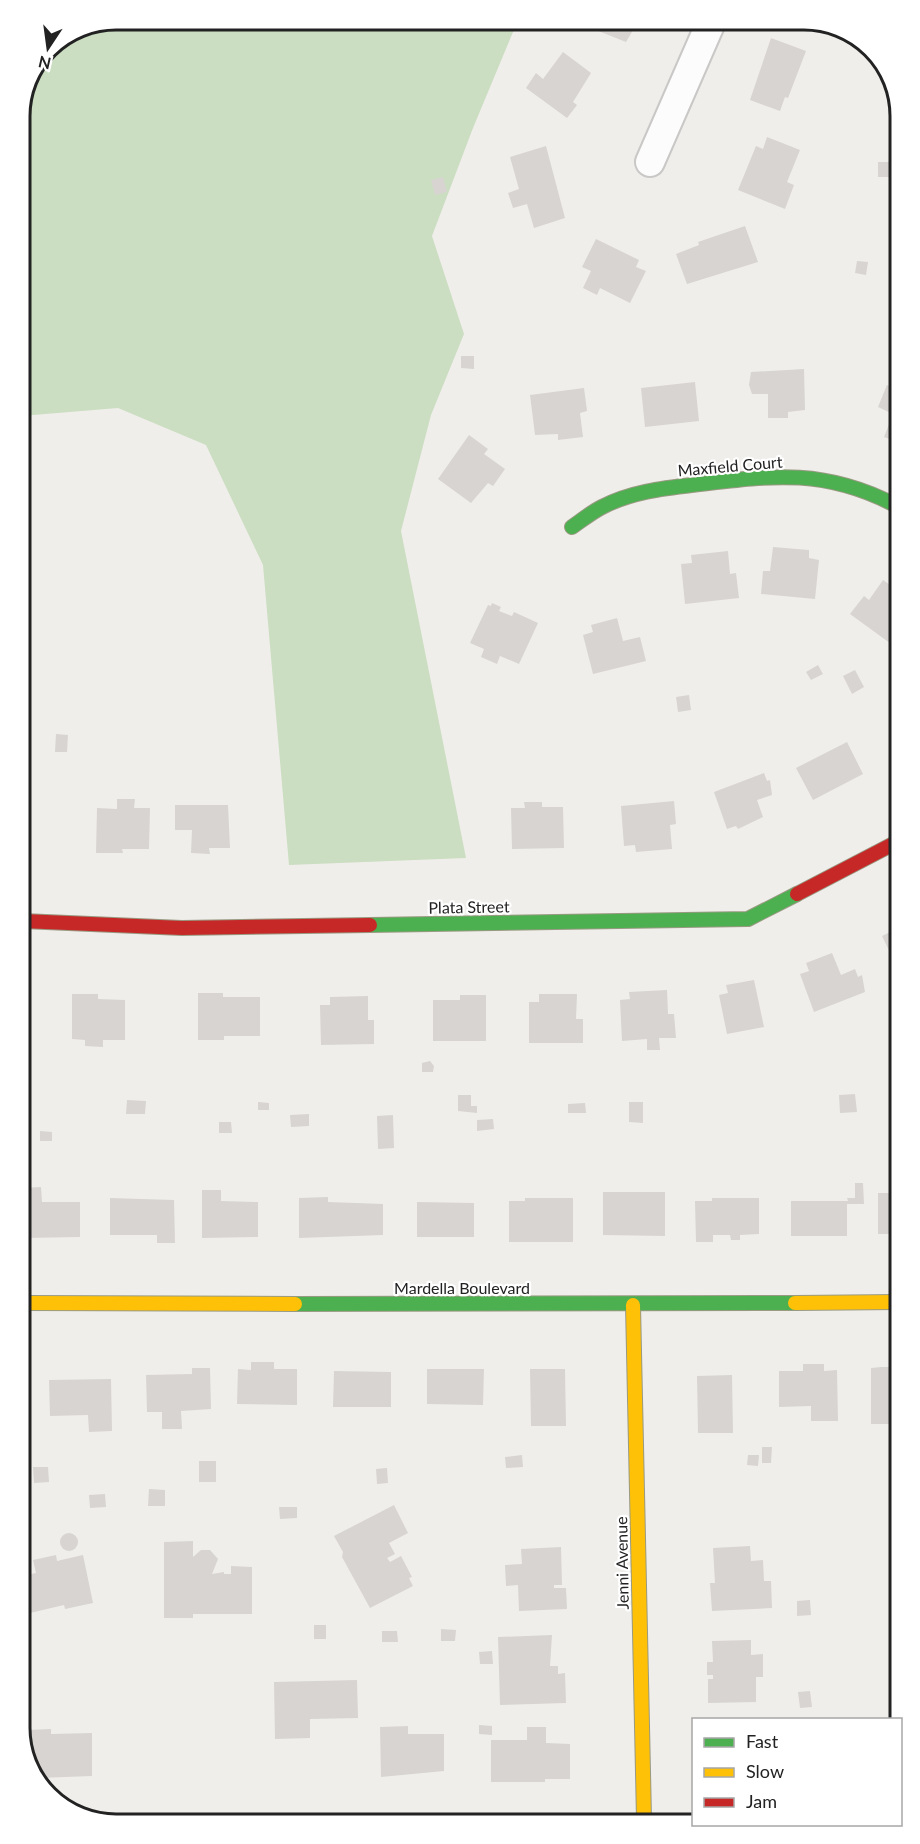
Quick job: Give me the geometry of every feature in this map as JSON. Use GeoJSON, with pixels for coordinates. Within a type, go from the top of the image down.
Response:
{"type":"FeatureCollection","features":[{"type":"Feature","properties":{"kind":"street"},"geometry":{"type":"LineString","coordinates":[[650,162],[708,30]]}},
{"type":"Feature","properties":{"kind":"street","name":"Maxfield Court"},"geometry":{"type":"LineString","coordinates":[[572,527],[602,507],[644,491],[774,475],[826,480],[874,494],[890,502]]}},
{"type":"Feature","properties":{"kind":"street","name":"Plata Street"},"geometry":{"type":"LineString","coordinates":[[30,921],[182,928],[748,919],[890,846]]}},
{"type":"Feature","properties":{"kind":"street","name":"Mardella Boulevard"},"geometry":{"type":"LineString","coordinates":[[30,1302],[633,1305],[890,1302]]}},
{"type":"Feature","properties":{"kind":"street","name":"Jenni Avenue"},"geometry":{"type":"LineString","coordinates":[[633,1305],[644,1814]]}},
{"type":"Feature","properties":{"kind":"green space"},"geometry":{"type":"Polygon","coordinates":[[[514,30],[432,236],[464,334],[431,415],[401,531],[466,858],[289,865],[263,565],[206,445],[118,408],[30,415],[30,110],[39,78],[78,78],[78,40],[105,31],[514,30]]]}},
{"type":"Feature","properties":{"kind":"building"},"geometry":{"type":"Polygon","coordinates":[[[596,30],[633,30],[626,42],[596,30]]]}},
{"type":"Feature","properties":{"kind":"building"},"geometry":{"type":"Polygon","coordinates":[[[771,38],[806,51],[788,98],[785,97],[780,111],[750,100],[771,38]]]}},
{"type":"Feature","properties":{"kind":"building"},"geometry":{"type":"Polygon","coordinates":[[[563,52],[591,73],[573,102],[577,105],[567,118],[526,88],[536,73],[543,79],[563,52]]]}},
{"type":"Feature","properties":{"kind":"building"},"geometry":{"type":"Polygon","coordinates":[[[767,137],[800,150],[787,182],[794,185],[785,209],[738,190],[756,146],[763,149],[767,137]]]}},
{"type":"Feature","properties":{"kind":"building"},"geometry":{"type":"Polygon","coordinates":[[[546,146],[565,218],[534,228],[527,204],[513,208],[508,193],[519,189],[510,157],[546,146]]]}},
{"type":"Feature","properties":{"kind":"building"},"geometry":{"type":"Polygon","coordinates":[[[878,162],[890,162],[890,177],[878,177],[878,162]]]}},
{"type":"Feature","properties":{"kind":"building"},"geometry":{"type":"Polygon","coordinates":[[[443,177],[447,192],[435,195],[431,180],[443,177]]]}},
{"type":"Feature","properties":{"kind":"building"},"geometry":{"type":"Polygon","coordinates":[[[745,226],[758,262],[687,284],[676,254],[699,245],[698,242],[745,226]]]}},
{"type":"Feature","properties":{"kind":"building"},"geometry":{"type":"Polygon","coordinates":[[[596,239],[639,260],[636,267],[646,271],[630,303],[600,288],[597,295],[583,288],[591,271],[582,267],[596,239]]]}},
{"type":"Feature","properties":{"kind":"building"},"geometry":{"type":"Polygon","coordinates":[[[857,261],[868,262],[866,275],[855,273],[857,261]]]}},
{"type":"Feature","properties":{"kind":"building"},"geometry":{"type":"Polygon","coordinates":[[[461,356],[474,356],[474,369],[461,368],[461,356]]]}},
{"type":"Feature","properties":{"kind":"building"},"geometry":{"type":"Polygon","coordinates":[[[804,369],[805,410],[788,412],[788,418],[768,418],[768,394],[752,394],[749,385],[751,372],[804,369]]]}},
{"type":"Feature","properties":{"kind":"building"},"geometry":{"type":"Polygon","coordinates":[[[695,382],[699,421],[645,427],[641,388],[695,382]]]}},
{"type":"Feature","properties":{"kind":"building"},"geometry":{"type":"Polygon","coordinates":[[[887,385],[890,386],[890,413],[878,407],[887,385]]]}},
{"type":"Feature","properties":{"kind":"building"},"geometry":{"type":"Polygon","coordinates":[[[584,388],[587,411],[580,413],[583,437],[558,440],[558,434],[535,435],[530,395],[584,388]]]}},
{"type":"Feature","properties":{"kind":"building"},"geometry":{"type":"Polygon","coordinates":[[[890,422],[890,439],[884,437],[890,422]]]}},
{"type":"Feature","properties":{"kind":"building"},"geometry":{"type":"Polygon","coordinates":[[[469,435],[488,449],[484,454],[505,469],[493,486],[488,483],[471,503],[438,479],[469,435]]]}},
{"type":"Feature","properties":{"kind":"building"},"geometry":{"type":"Polygon","coordinates":[[[773,547],[809,550],[809,558],[819,560],[815,599],[761,594],[763,571],[770,571],[773,547]]]}},
{"type":"Feature","properties":{"kind":"building"},"geometry":{"type":"Polygon","coordinates":[[[728,551],[730,574],[736,573],[739,598],[685,604],[681,564],[692,563],[691,555],[728,551]]]}},
{"type":"Feature","properties":{"kind":"building"},"geometry":{"type":"Polygon","coordinates":[[[883,580],[890,585],[890,643],[850,614],[864,596],[869,600],[883,580]]]}},
{"type":"Feature","properties":{"kind":"building"},"geometry":{"type":"Polygon","coordinates":[[[492,603],[501,607],[499,611],[512,616],[514,612],[538,623],[519,664],[500,656],[497,664],[481,657],[484,649],[470,643],[488,605],[491,606],[492,603]]]}},
{"type":"Feature","properties":{"kind":"building"},"geometry":{"type":"Polygon","coordinates":[[[617,618],[623,641],[640,637],[646,661],[593,674],[583,635],[593,632],[591,625],[617,618]]]}},
{"type":"Feature","properties":{"kind":"building"},"geometry":{"type":"Polygon","coordinates":[[[818,665],[823,674],[811,680],[806,672],[818,665]]]}},
{"type":"Feature","properties":{"kind":"building"},"geometry":{"type":"Polygon","coordinates":[[[855,670],[864,687],[852,694],[843,676],[855,670]]]}},
{"type":"Feature","properties":{"kind":"building"},"geometry":{"type":"Polygon","coordinates":[[[689,695],[691,710],[678,712],[676,697],[689,695]]]}},
{"type":"Feature","properties":{"kind":"building"},"geometry":{"type":"Polygon","coordinates":[[[56,734],[68,735],[67,752],[55,752],[56,734]]]}},
{"type":"Feature","properties":{"kind":"building"},"geometry":{"type":"Polygon","coordinates":[[[847,742],[863,774],[813,800],[796,768],[847,742]]]}},
{"type":"Feature","properties":{"kind":"building"},"geometry":{"type":"Polygon","coordinates":[[[764,773],[767,781],[770,780],[772,795],[757,800],[763,817],[738,829],[736,826],[727,829],[714,792],[764,773]]]}},
{"type":"Feature","properties":{"kind":"building"},"geometry":{"type":"Polygon","coordinates":[[[117,799],[135,799],[134,808],[150,808],[149,849],[122,849],[123,853],[96,853],[97,808],[117,809],[117,799]]]}},
{"type":"Feature","properties":{"kind":"building"},"geometry":{"type":"Polygon","coordinates":[[[674,801],[676,824],[670,825],[672,849],[636,852],[635,845],[624,846],[621,806],[674,801]]]}},
{"type":"Feature","properties":{"kind":"building"},"geometry":{"type":"Polygon","coordinates":[[[524,802],[542,802],[542,807],[563,807],[564,848],[512,849],[511,808],[525,808],[524,802]]]}},
{"type":"Feature","properties":{"kind":"building"},"geometry":{"type":"Polygon","coordinates":[[[175,805],[228,805],[230,848],[209,848],[210,854],[191,853],[192,830],[175,830],[175,805]]]}},
{"type":"Feature","properties":{"kind":"building"},"geometry":{"type":"Polygon","coordinates":[[[890,932],[890,953],[882,936],[890,932]]]}},
{"type":"Feature","properties":{"kind":"building"},"geometry":{"type":"Polygon","coordinates":[[[832,953],[841,975],[855,969],[858,977],[862,975],[865,992],[814,1012],[800,974],[809,971],[806,963],[832,953]]]}},
{"type":"Feature","properties":{"kind":"building"},"geometry":{"type":"Polygon","coordinates":[[[754,980],[764,1027],[727,1034],[719,995],[728,993],[726,985],[754,980]]]}},
{"type":"Feature","properties":{"kind":"building"},"geometry":{"type":"Polygon","coordinates":[[[667,990],[668,1014],[674,1014],[676,1038],[659,1038],[660,1050],[647,1050],[647,1039],[622,1041],[620,1000],[630,999],[629,992],[667,990]]]}},
{"type":"Feature","properties":{"kind":"building"},"geometry":{"type":"Polygon","coordinates":[[[198,993],[223,993],[223,997],[260,997],[260,1036],[224,1036],[224,1040],[198,1040],[198,993]]]}},
{"type":"Feature","properties":{"kind":"building"},"geometry":{"type":"Polygon","coordinates":[[[72,994],[98,994],[98,999],[125,1000],[125,1040],[103,1040],[103,1047],[85,1046],[85,1040],[72,1039],[72,994]]]}},
{"type":"Feature","properties":{"kind":"building"},"geometry":{"type":"Polygon","coordinates":[[[539,994],[577,994],[576,1019],[583,1019],[583,1043],[529,1043],[529,1002],[539,1002],[539,994]]]}},
{"type":"Feature","properties":{"kind":"building"},"geometry":{"type":"Polygon","coordinates":[[[460,995],[486,995],[486,1041],[433,1041],[433,1000],[460,1000],[460,995]]]}},
{"type":"Feature","properties":{"kind":"building"},"geometry":{"type":"Polygon","coordinates":[[[368,996],[368,1020],[374,1020],[374,1044],[321,1045],[320,1005],[330,1005],[330,997],[368,996]]]}},
{"type":"Feature","properties":{"kind":"building"},"geometry":{"type":"Polygon","coordinates":[[[430,1061],[434,1066],[433,1072],[422,1072],[422,1063],[430,1061]]]}},
{"type":"Feature","properties":{"kind":"building"},"geometry":{"type":"Polygon","coordinates":[[[855,1094],[857,1112],[840,1113],[839,1095],[855,1094]]]}},
{"type":"Feature","properties":{"kind":"building"},"geometry":{"type":"Polygon","coordinates":[[[458,1095],[471,1095],[471,1106],[477,1106],[477,1113],[458,1111],[458,1095]]]}},
{"type":"Feature","properties":{"kind":"building"},"geometry":{"type":"Polygon","coordinates":[[[127,1100],[146,1101],[145,1114],[126,1114],[127,1100]]]}},
{"type":"Feature","properties":{"kind":"building"},"geometry":{"type":"Polygon","coordinates":[[[258,1102],[269,1103],[269,1110],[258,1110],[258,1102]]]}},
{"type":"Feature","properties":{"kind":"building"},"geometry":{"type":"Polygon","coordinates":[[[629,1102],[643,1102],[643,1123],[629,1122],[629,1102]]]}},
{"type":"Feature","properties":{"kind":"building"},"geometry":{"type":"Polygon","coordinates":[[[585,1103],[586,1113],[568,1113],[568,1104],[585,1103]]]}},
{"type":"Feature","properties":{"kind":"building"},"geometry":{"type":"Polygon","coordinates":[[[309,1114],[309,1126],[291,1127],[290,1115],[309,1114]]]}},
{"type":"Feature","properties":{"kind":"building"},"geometry":{"type":"Polygon","coordinates":[[[393,1115],[394,1148],[378,1149],[377,1116],[393,1115]]]}},
{"type":"Feature","properties":{"kind":"building"},"geometry":{"type":"Polygon","coordinates":[[[493,1119],[494,1129],[477,1131],[477,1120],[493,1119]]]}},
{"type":"Feature","properties":{"kind":"building"},"geometry":{"type":"Polygon","coordinates":[[[219,1122],[231,1122],[232,1133],[219,1133],[219,1122]]]}},
{"type":"Feature","properties":{"kind":"building"},"geometry":{"type":"Polygon","coordinates":[[[40,1131],[52,1132],[52,1141],[40,1141],[40,1131]]]}},
{"type":"Feature","properties":{"kind":"building"},"geometry":{"type":"Polygon","coordinates":[[[855,1183],[863,1183],[864,1204],[847,1204],[847,1236],[791,1236],[791,1201],[848,1201],[847,1198],[855,1198],[855,1183]]]}},
{"type":"Feature","properties":{"kind":"building"},"geometry":{"type":"Polygon","coordinates":[[[41,1187],[42,1202],[80,1202],[80,1237],[30,1238],[30,1188],[41,1187]]]}},
{"type":"Feature","properties":{"kind":"building"},"geometry":{"type":"Polygon","coordinates":[[[202,1190],[221,1190],[221,1201],[258,1202],[258,1237],[202,1238],[202,1190]]]}},
{"type":"Feature","properties":{"kind":"building"},"geometry":{"type":"Polygon","coordinates":[[[603,1192],[665,1192],[665,1236],[603,1235],[603,1192]]]}},
{"type":"Feature","properties":{"kind":"building"},"geometry":{"type":"Polygon","coordinates":[[[878,1193],[890,1193],[890,1234],[878,1234],[878,1193]]]}},
{"type":"Feature","properties":{"kind":"building"},"geometry":{"type":"Polygon","coordinates":[[[328,1197],[328,1202],[383,1204],[383,1235],[299,1238],[299,1198],[328,1197]]]}},
{"type":"Feature","properties":{"kind":"building"},"geometry":{"type":"Polygon","coordinates":[[[110,1198],[174,1200],[175,1243],[157,1243],[157,1235],[110,1235],[110,1198]]]}},
{"type":"Feature","properties":{"kind":"building"},"geometry":{"type":"Polygon","coordinates":[[[525,1198],[573,1198],[573,1242],[509,1242],[509,1201],[525,1201],[525,1198]]]}},
{"type":"Feature","properties":{"kind":"building"},"geometry":{"type":"Polygon","coordinates":[[[712,1198],[759,1198],[759,1234],[740,1235],[740,1240],[731,1240],[730,1235],[713,1235],[713,1242],[696,1242],[695,1201],[712,1201],[712,1198]]]}},
{"type":"Feature","properties":{"kind":"building"},"geometry":{"type":"Polygon","coordinates":[[[417,1202],[474,1203],[474,1237],[417,1237],[417,1202]]]}},
{"type":"Feature","properties":{"kind":"building"},"geometry":{"type":"Polygon","coordinates":[[[251,1362],[274,1362],[274,1369],[297,1369],[297,1405],[237,1404],[238,1369],[251,1370],[251,1362]]]}},
{"type":"Feature","properties":{"kind":"building"},"geometry":{"type":"Polygon","coordinates":[[[803,1364],[824,1364],[824,1371],[837,1370],[838,1421],[811,1421],[811,1406],[779,1407],[779,1371],[803,1371],[803,1364]]]}},
{"type":"Feature","properties":{"kind":"building"},"geometry":{"type":"Polygon","coordinates":[[[890,1367],[890,1424],[871,1424],[871,1368],[890,1367]]]}},
{"type":"Feature","properties":{"kind":"building"},"geometry":{"type":"Polygon","coordinates":[[[192,1368],[210,1368],[211,1409],[181,1411],[182,1429],[162,1429],[162,1412],[147,1412],[146,1375],[192,1374],[192,1368]]]}},
{"type":"Feature","properties":{"kind":"building"},"geometry":{"type":"Polygon","coordinates":[[[427,1369],[484,1369],[483,1405],[427,1404],[427,1369]]]}},
{"type":"Feature","properties":{"kind":"building"},"geometry":{"type":"Polygon","coordinates":[[[530,1369],[565,1369],[566,1426],[531,1426],[530,1369]]]}},
{"type":"Feature","properties":{"kind":"building"},"geometry":{"type":"Polygon","coordinates":[[[334,1371],[391,1372],[391,1407],[333,1407],[334,1371]]]}},
{"type":"Feature","properties":{"kind":"building"},"geometry":{"type":"Polygon","coordinates":[[[732,1375],[733,1433],[698,1433],[697,1376],[732,1375]]]}},
{"type":"Feature","properties":{"kind":"building"},"geometry":{"type":"Polygon","coordinates":[[[111,1379],[112,1431],[89,1432],[88,1415],[50,1416],[49,1380],[111,1379]]]}},
{"type":"Feature","properties":{"kind":"building"},"geometry":{"type":"Polygon","coordinates":[[[762,1447],[772,1447],[771,1463],[762,1463],[762,1447]]]}},
{"type":"Feature","properties":{"kind":"building"},"geometry":{"type":"Polygon","coordinates":[[[522,1455],[523,1467],[506,1468],[505,1457],[522,1455]]]}},
{"type":"Feature","properties":{"kind":"building"},"geometry":{"type":"Polygon","coordinates":[[[748,1455],[759,1455],[758,1466],[747,1465],[748,1455]]]}},
{"type":"Feature","properties":{"kind":"building"},"geometry":{"type":"Polygon","coordinates":[[[199,1461],[216,1461],[216,1482],[199,1482],[199,1461]]]}},
{"type":"Feature","properties":{"kind":"building"},"geometry":{"type":"Polygon","coordinates":[[[33,1467],[48,1467],[49,1482],[34,1483],[33,1467]]]}},
{"type":"Feature","properties":{"kind":"building"},"geometry":{"type":"Polygon","coordinates":[[[387,1468],[388,1483],[377,1484],[376,1469],[387,1468]]]}},
{"type":"Feature","properties":{"kind":"building"},"geometry":{"type":"Polygon","coordinates":[[[149,1489],[165,1490],[165,1506],[148,1506],[149,1489]]]}},
{"type":"Feature","properties":{"kind":"building"},"geometry":{"type":"Polygon","coordinates":[[[105,1494],[106,1507],[90,1508],[89,1495],[105,1494]]]}},
{"type":"Feature","properties":{"kind":"building"},"geometry":{"type":"Polygon","coordinates":[[[394,1505],[408,1533],[389,1543],[395,1554],[387,1558],[390,1562],[401,1556],[412,1577],[409,1578],[413,1586],[370,1608],[342,1557],[343,1552],[334,1536],[394,1505]]]}},
{"type":"Feature","properties":{"kind":"building"},"geometry":{"type":"Polygon","coordinates":[[[279,1507],[297,1507],[297,1518],[280,1519],[279,1507]]]}},
{"type":"Feature","properties":{"kind":"building"},"geometry":{"type":"Polygon","coordinates":[[[69,1533],[77,1538],[78,1542],[73,1550],[69,1551],[61,1546],[60,1542],[65,1534],[69,1533]]]}},
{"type":"Feature","properties":{"kind":"building"},"geometry":{"type":"Polygon","coordinates":[[[193,1541],[193,1557],[201,1550],[210,1550],[218,1559],[212,1574],[224,1572],[224,1574],[231,1574],[231,1566],[252,1567],[252,1614],[193,1614],[193,1618],[164,1618],[164,1542],[193,1541]]]}},
{"type":"Feature","properties":{"kind":"building"},"geometry":{"type":"Polygon","coordinates":[[[750,1546],[751,1561],[763,1560],[764,1581],[771,1581],[772,1608],[712,1611],[710,1583],[715,1583],[713,1548],[750,1546]]]}},
{"type":"Feature","properties":{"kind":"building"},"geometry":{"type":"Polygon","coordinates":[[[561,1547],[562,1585],[554,1585],[554,1588],[566,1588],[567,1609],[519,1611],[518,1585],[506,1586],[505,1565],[522,1564],[521,1549],[561,1547]]]}},
{"type":"Feature","properties":{"kind":"building"},"geometry":{"type":"Polygon","coordinates":[[[56,1555],[57,1561],[83,1555],[93,1603],[65,1609],[64,1605],[30,1613],[30,1574],[36,1573],[33,1560],[56,1555]]]}},
{"type":"Feature","properties":{"kind":"building"},"geometry":{"type":"Polygon","coordinates":[[[810,1600],[811,1615],[797,1616],[797,1601],[810,1600]]]}},
{"type":"Feature","properties":{"kind":"building"},"geometry":{"type":"Polygon","coordinates":[[[314,1625],[326,1625],[326,1639],[314,1639],[314,1625]]]}},
{"type":"Feature","properties":{"kind":"building"},"geometry":{"type":"Polygon","coordinates":[[[441,1629],[456,1630],[455,1641],[441,1641],[441,1629]]]}},
{"type":"Feature","properties":{"kind":"building"},"geometry":{"type":"Polygon","coordinates":[[[382,1631],[397,1631],[398,1642],[382,1642],[382,1631]]]}},
{"type":"Feature","properties":{"kind":"building"},"geometry":{"type":"Polygon","coordinates":[[[552,1635],[550,1666],[558,1666],[558,1674],[565,1673],[566,1703],[500,1705],[498,1637],[552,1635]]]}},
{"type":"Feature","properties":{"kind":"building"},"geometry":{"type":"Polygon","coordinates":[[[751,1640],[751,1655],[763,1654],[763,1677],[756,1677],[756,1702],[708,1703],[708,1679],[713,1679],[713,1675],[707,1675],[707,1662],[713,1662],[712,1641],[751,1640]]]}},
{"type":"Feature","properties":{"kind":"building"},"geometry":{"type":"Polygon","coordinates":[[[492,1651],[493,1664],[480,1664],[479,1652],[492,1651]]]}},
{"type":"Feature","properties":{"kind":"building"},"geometry":{"type":"Polygon","coordinates":[[[357,1680],[358,1718],[310,1719],[310,1738],[275,1739],[274,1682],[357,1680]]]}},
{"type":"Feature","properties":{"kind":"building"},"geometry":{"type":"Polygon","coordinates":[[[810,1691],[812,1707],[800,1708],[798,1692],[810,1691]]]}},
{"type":"Feature","properties":{"kind":"building"},"geometry":{"type":"Polygon","coordinates":[[[479,1725],[492,1726],[492,1735],[479,1734],[479,1725]]]}},
{"type":"Feature","properties":{"kind":"building"},"geometry":{"type":"Polygon","coordinates":[[[408,1726],[408,1734],[444,1734],[444,1771],[381,1777],[380,1727],[408,1726]]]}},
{"type":"Feature","properties":{"kind":"building"},"geometry":{"type":"Polygon","coordinates":[[[527,1727],[546,1727],[546,1743],[570,1744],[570,1779],[545,1779],[545,1782],[491,1782],[491,1740],[527,1740],[527,1727]]]}},
{"type":"Feature","properties":{"kind":"building"},"geometry":{"type":"Polygon","coordinates":[[[51,1729],[51,1734],[92,1733],[92,1776],[46,1778],[37,1761],[30,1730],[51,1729]]]}},
{"type":"Feature","properties":{"kind":"traffic: fast"},"geometry":{"type":"LineString","coordinates":[[572,527],[602,507],[638,494],[752,478],[822,480],[846,485],[890,503]]}},
{"type":"Feature","properties":{"kind":"traffic: fast"},"geometry":{"type":"LineString","coordinates":[[370,925],[748,919],[797,894]]}},
{"type":"Feature","properties":{"kind":"traffic: fast"},"geometry":{"type":"LineString","coordinates":[[295,1304],[795,1303]]}},
{"type":"Feature","properties":{"kind":"traffic: slow"},"geometry":{"type":"LineString","coordinates":[[795,1303],[890,1302]]}},
{"type":"Feature","properties":{"kind":"traffic: slow"},"geometry":{"type":"LineString","coordinates":[[30,1303],[295,1304]]}},
{"type":"Feature","properties":{"kind":"traffic: slow"},"geometry":{"type":"LineString","coordinates":[[633,1305],[644,1814]]}},
{"type":"Feature","properties":{"kind":"traffic: jam"},"geometry":{"type":"LineString","coordinates":[[797,894],[890,846]]}},
{"type":"Feature","properties":{"kind":"traffic: jam"},"geometry":{"type":"LineString","coordinates":[[30,921],[182,928],[370,925]]}}]}
